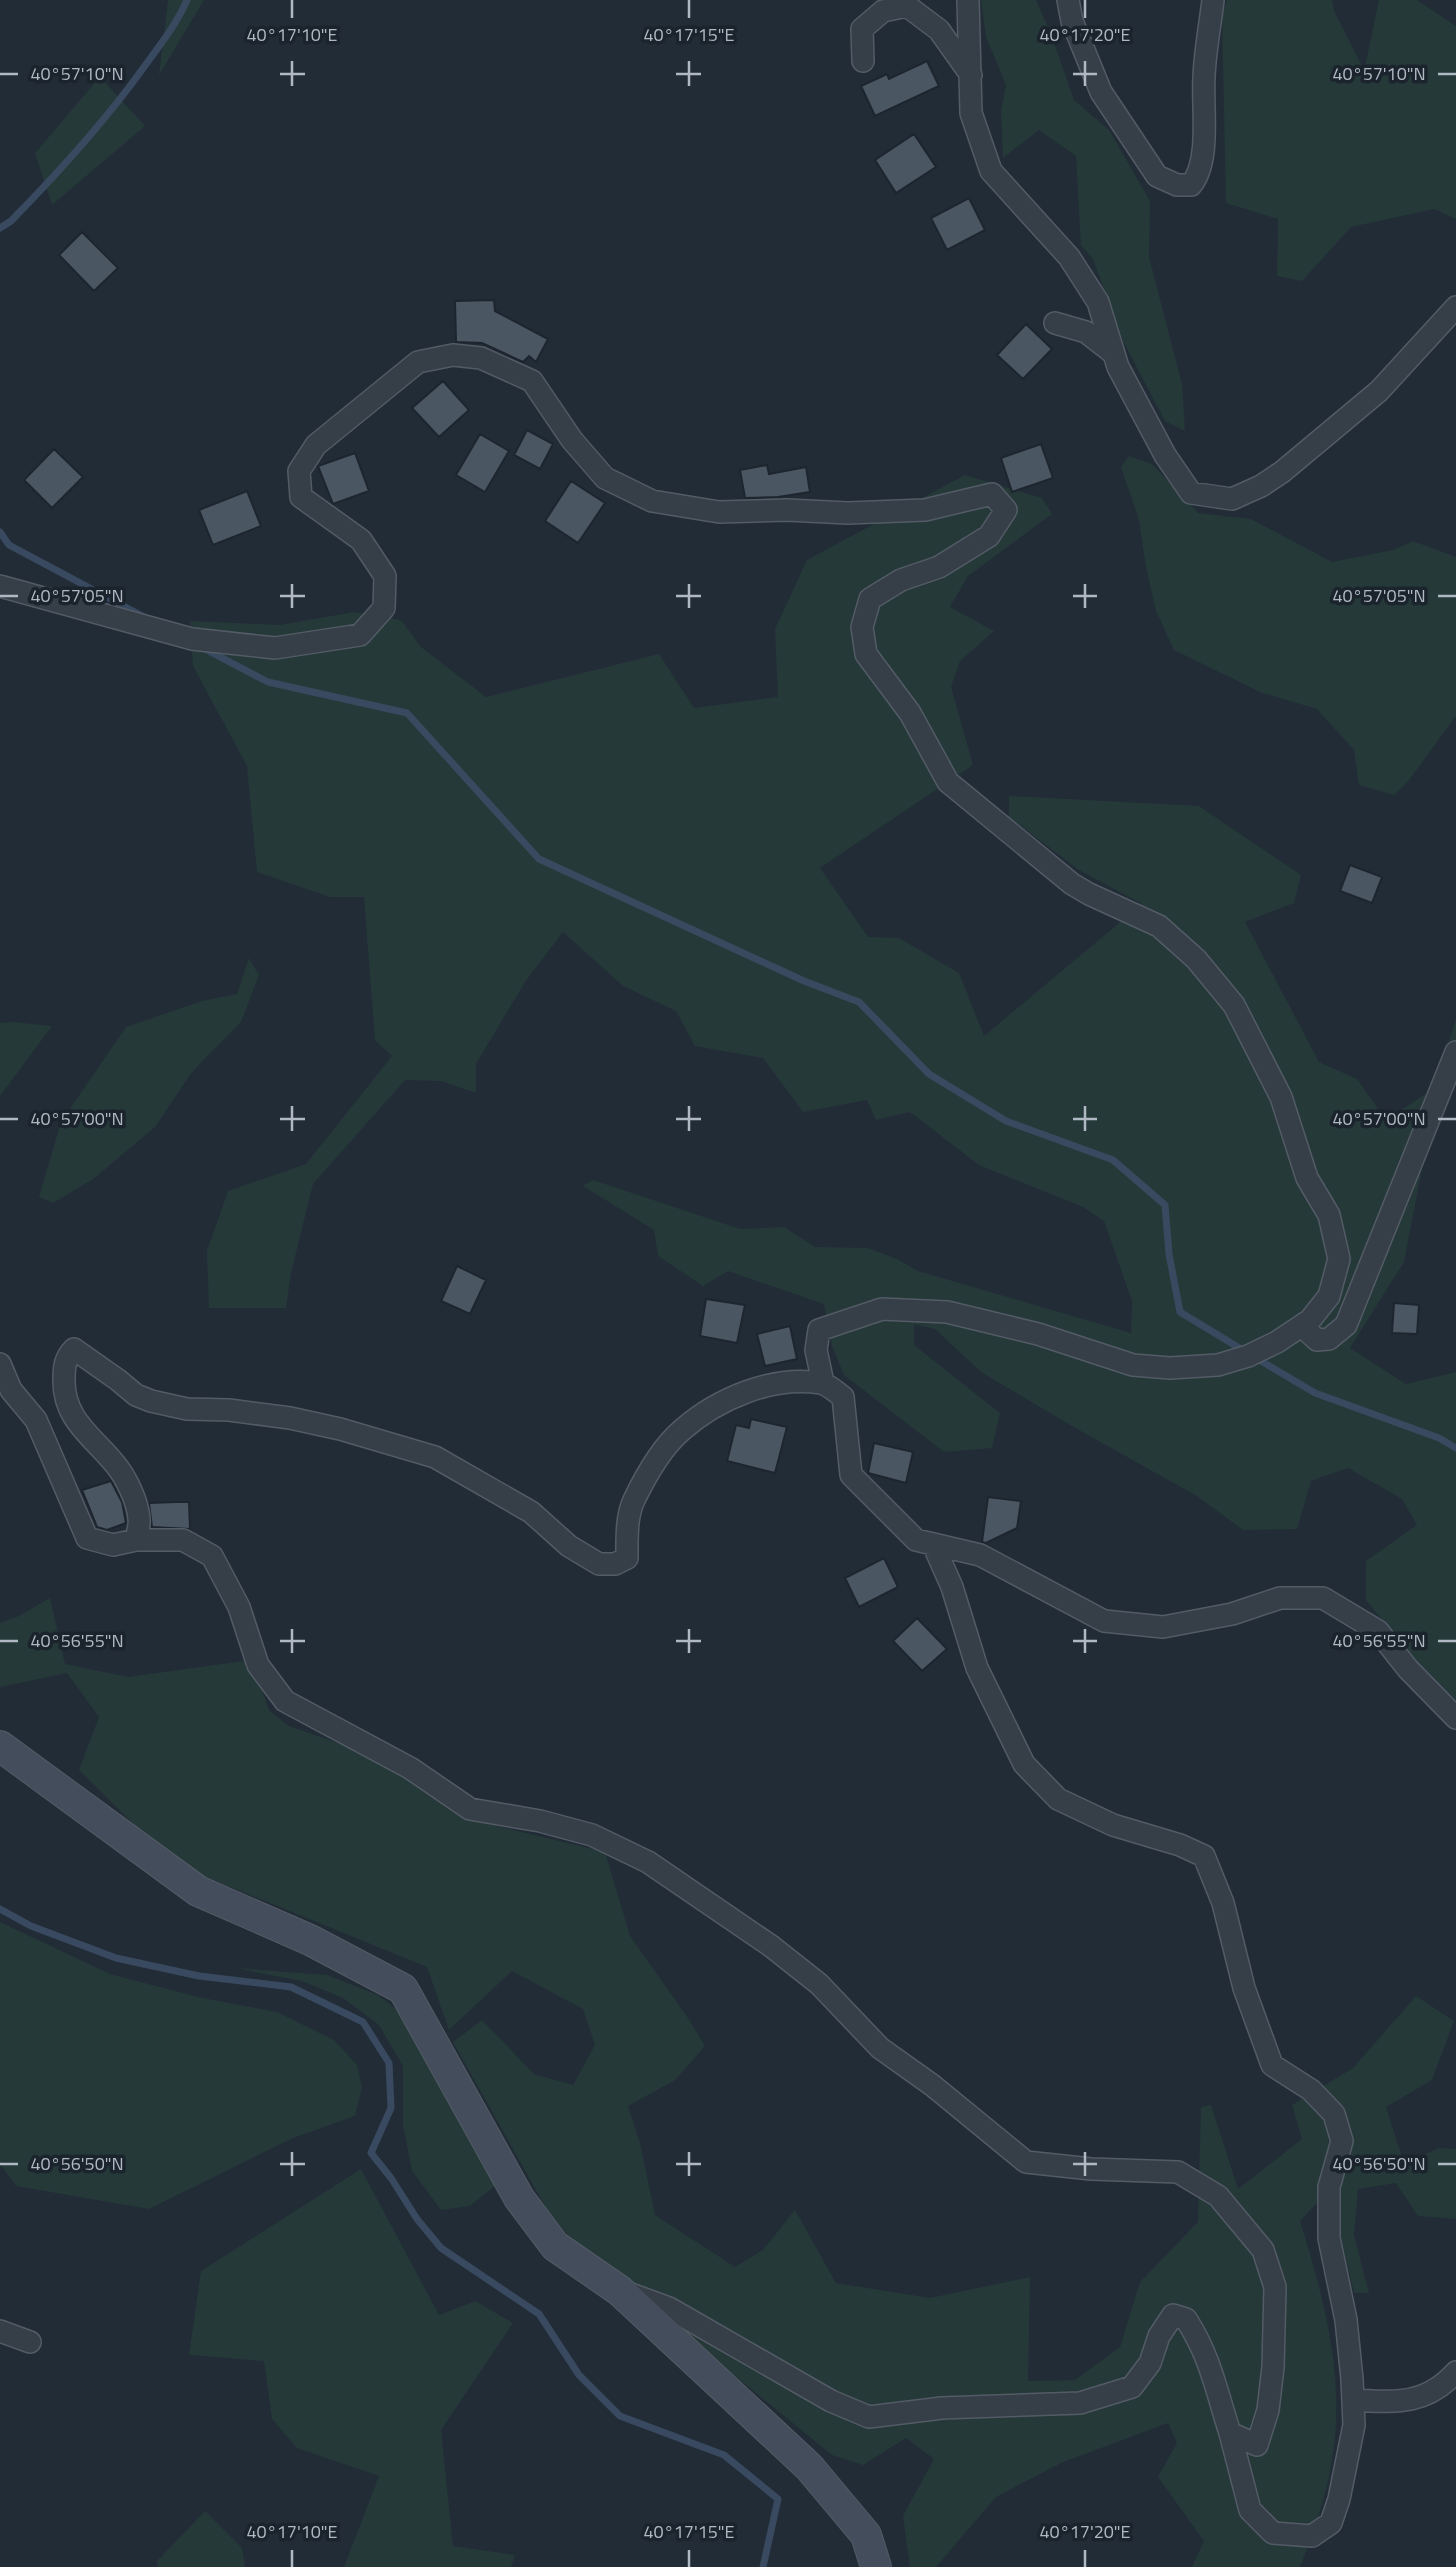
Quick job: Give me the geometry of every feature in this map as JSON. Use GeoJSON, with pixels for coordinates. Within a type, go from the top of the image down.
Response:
{"type":"FeatureCollection","features":[{"type":"Feature","properties":{"kind":"street"},"geometry":{"type":"LineString","coordinates":[[968,0],[971,113],[991,171],[1069,257],[1098,302],[1118,367],[1165,455],[1191,493],[1232,499],[1261,486],[1282,472],[1379,391],[1456,307]]}},
{"type":"Feature","properties":{"kind":"street"},"geometry":{"type":"LineString","coordinates":[[1068,0],[1072,21],[1101,92],[1157,176],[1177,185],[1191,185],[1200,175],[1204,76],[1213,0]]}},
{"type":"Feature","properties":{"kind":"street"},"geometry":{"type":"LineString","coordinates":[[863,61],[862,29],[883,11],[907,6],[939,30],[971,75]]}},
{"type":"Feature","properties":{"kind":"street"},"geometry":{"type":"LineString","coordinates":[[1055,323],[1086,332],[1113,353]]}},
{"type":"Feature","properties":{"kind":"street"},"geometry":{"type":"LineString","coordinates":[[0,586],[192,639],[275,648],[360,635],[384,608],[385,576],[361,540],[301,497],[299,471],[316,445],[418,362],[453,355],[481,358],[532,381],[572,440],[605,478],[652,500],[719,512],[787,510],[848,513],[925,510],[992,494],[1006,510],[989,536],[939,567],[901,580],[870,599],[862,627],[866,654],[910,713],[948,782],[1072,884],[1158,926],[1196,959],[1234,1005],[1281,1097],[1307,1178],[1329,1215],[1339,1259],[1329,1296],[1310,1320],[1277,1342],[1218,1366],[1170,1368],[1133,1365],[1038,1334],[947,1312],[881,1309],[819,1330],[816,1350],[823,1383]]}},
{"type":"Feature","properties":{"kind":"street"},"geometry":{"type":"LineString","coordinates":[[1302,1326],[1317,1340],[1329,1339],[1346,1325],[1456,1052]]}},
{"type":"Feature","properties":{"kind":"street"},"geometry":{"type":"LineString","coordinates":[[136,1540],[140,1519],[131,1493],[116,1465],[69,1411],[66,1402],[63,1392],[64,1368],[68,1355],[74,1349],[136,1395],[151,1401],[187,1409],[229,1410],[290,1418],[340,1429],[435,1457],[531,1512],[569,1546],[599,1564],[615,1564],[627,1559],[632,1503],[659,1458],[681,1431],[720,1404],[761,1388],[796,1382],[823,1383],[843,1397],[851,1475],[916,1540],[980,1555],[1104,1621],[1163,1627],[1232,1614],[1280,1598],[1323,1598],[1378,1631],[1408,1669],[1456,1718]]}},
{"type":"Feature","properties":{"kind":"street"},"geometry":{"type":"LineString","coordinates":[[0,1364],[11,1390],[36,1420],[87,1538],[113,1545],[136,1540],[183,1540],[212,1556],[239,1607],[258,1665],[285,1702],[410,1768],[470,1809],[540,1821],[592,1835],[648,1862],[771,1946],[819,1984],[880,2048],[932,2085],[1026,2162],[1091,2169],[1178,2172],[1218,2196],[1263,2250],[1275,2287],[1273,2367],[1268,2410],[1257,2445],[1230,2433]]}},
{"type":"Feature","properties":{"kind":"street"},"geometry":{"type":"LineString","coordinates":[[620,2291],[669,2308],[831,2400],[869,2417],[942,2408],[1080,2403],[1132,2387],[1150,2362],[1159,2336],[1173,2315],[1186,2319],[1202,2343],[1214,2375],[1250,2510],[1273,2533],[1312,2536],[1331,2523],[1339,2500],[1354,2425],[1346,2320],[1329,2238],[1329,2187],[1342,2141],[1334,2114],[1311,2090],[1272,2064],[1244,1988],[1223,1903],[1204,1856],[1180,1845],[1113,1825],[1058,1799],[1024,1764],[976,1668],[952,1587],[933,1544]]}},
{"type":"Feature","properties":{"kind":"street"},"geometry":{"type":"LineString","coordinates":[[0,1746],[198,1891],[310,1940],[403,1989],[519,2198],[555,2246],[620,2291],[809,2467],[866,2535],[876,2567]]}},
{"type":"Feature","properties":{"kind":"street"},"geometry":{"type":"LineString","coordinates":[[0,2331],[30,2342]]}},
{"type":"Feature","properties":{"kind":"street"},"geometry":{"type":"LineString","coordinates":[[1353,2400],[1406,2402],[1444,2385],[1456,2372]]}},
{"type":"Feature","properties":{"kind":"green space"},"geometry":{"type":"Polygon","coordinates":[[[168,0],[204,0],[159,75],[168,0]]]}},
{"type":"Feature","properties":{"kind":"green space"},"geometry":{"type":"Polygon","coordinates":[[[981,0],[1036,0],[1074,100],[1109,130],[1150,201],[1149,257],[1182,384],[1185,431],[1165,421],[1123,341],[1093,259],[1081,245],[1076,156],[1039,130],[1003,158],[1001,110],[1006,85],[986,37],[981,0]]]}},
{"type":"Feature","properties":{"kind":"green space"},"geometry":{"type":"Polygon","coordinates":[[[1227,0],[1332,0],[1334,11],[1361,64],[1362,81],[1379,0],[1417,0],[1456,26],[1456,219],[1434,209],[1351,227],[1302,281],[1277,276],[1278,219],[1226,203],[1222,17],[1227,0]]]}},
{"type":"Feature","properties":{"kind":"green space"},"geometry":{"type":"Polygon","coordinates":[[[100,77],[145,126],[52,205],[35,153],[100,77]]]}},
{"type":"Feature","properties":{"kind":"green space"},"geometry":{"type":"Polygon","coordinates":[[[1129,456],[1152,464],[1198,513],[1251,519],[1332,562],[1393,550],[1413,541],[1456,557],[1456,716],[1409,780],[1394,795],[1359,785],[1354,750],[1317,709],[1260,692],[1174,650],[1156,611],[1139,520],[1121,467],[1129,456]]]}},
{"type":"Feature","properties":{"kind":"green space"},"geometry":{"type":"Polygon","coordinates":[[[965,475],[1042,498],[1052,514],[968,576],[950,607],[994,631],[960,661],[951,687],[973,765],[820,868],[868,937],[899,938],[959,973],[984,1036],[1142,904],[1079,870],[1009,817],[1009,796],[1199,806],[1301,875],[1294,903],[1245,922],[1319,1062],[1357,1079],[1386,1120],[1433,1089],[1456,1019],[1456,1083],[1424,1158],[1404,1262],[1350,1348],[1406,1384],[1456,1372],[1456,1700],[1421,1668],[1366,1600],[1366,1561],[1417,1525],[1402,1499],[1348,1468],[1311,1481],[1297,1529],[1243,1530],[1197,1496],[981,1372],[935,1329],[914,1324],[914,1345],[1000,1413],[992,1448],[944,1452],[844,1375],[832,1346],[824,1304],[728,1271],[703,1286],[658,1256],[654,1230],[583,1186],[593,1180],[740,1229],[784,1227],[815,1247],[868,1248],[897,1259],[918,1271],[1131,1333],[1132,1301],[1104,1221],[1083,1207],[979,1165],[910,1112],[876,1120],[867,1100],[803,1112],[763,1058],[695,1046],[676,1011],[623,986],[563,932],[525,982],[476,1064],[476,1093],[441,1081],[405,1080],[313,1184],[291,1273],[286,1308],[209,1308],[207,1251],[228,1191],[306,1164],[392,1056],[375,1040],[364,897],[330,897],[257,872],[247,766],[193,666],[190,621],[280,625],[354,612],[401,620],[421,647],[486,697],[659,654],[694,708],[778,697],[775,629],[807,560],[965,475]]]}},
{"type":"Feature","properties":{"kind":"green space"},"geometry":{"type":"Polygon","coordinates":[[[249,958],[259,975],[241,1022],[192,1072],[155,1127],[93,1179],[53,1203],[39,1197],[61,1122],[126,1027],[202,1001],[237,994],[249,958]]]}},
{"type":"Feature","properties":{"kind":"green space"},"geometry":{"type":"Polygon","coordinates":[[[0,1023],[52,1026],[0,1096],[0,1023]]]}},
{"type":"Feature","properties":{"kind":"green space"},"geometry":{"type":"Polygon","coordinates":[[[50,1598],[65,1664],[128,1677],[251,1660],[269,1710],[289,1726],[358,1750],[472,1820],[605,1852],[630,1936],[705,2046],[675,2080],[628,2106],[640,2143],[655,2215],[735,2267],[763,2250],[795,2210],[836,2283],[930,2298],[1030,2277],[1028,2381],[1075,2380],[1120,2347],[1140,2282],[1198,2222],[1201,2107],[1211,2105],[1238,2189],[1302,2139],[1292,2105],[1353,2068],[1416,1996],[1454,2021],[1432,2080],[1386,2107],[1403,2160],[1411,2160],[1439,2148],[1456,2149],[1456,2219],[1418,2216],[1396,2183],[1358,2189],[1354,2235],[1369,2293],[1354,2293],[1340,2233],[1317,2203],[1300,2221],[1330,2336],[1336,2424],[1328,2482],[1300,2567],[1192,2567],[1204,2541],[1158,2477],[1177,2443],[1168,2423],[1061,2463],[996,2497],[936,2567],[910,2567],[903,2516],[934,2459],[906,2438],[863,2465],[832,2455],[578,2248],[546,2208],[453,2042],[482,2020],[534,2074],[573,2085],[595,2045],[583,2009],[512,1971],[449,2030],[427,1967],[174,1864],[79,1770],[99,1717],[67,1673],[0,1687],[0,1623],[19,1616],[50,1598]]]}},
{"type":"Feature","properties":{"kind":"green space"},"geometry":{"type":"Polygon","coordinates":[[[0,1922],[110,1974],[202,1998],[277,2012],[334,2040],[357,2065],[362,2088],[355,2116],[293,2138],[149,2209],[16,2186],[0,2164],[0,1922]]]}},
{"type":"Feature","properties":{"kind":"green space"},"geometry":{"type":"Polygon","coordinates":[[[235,1968],[327,1975],[378,1995],[411,2021],[496,2185],[470,2206],[441,2210],[412,2171],[403,2125],[403,2066],[379,2025],[343,1998],[302,1981],[235,1968]]]}},
{"type":"Feature","properties":{"kind":"green space"},"geometry":{"type":"Polygon","coordinates":[[[361,2169],[439,2315],[475,2301],[513,2323],[441,2430],[453,2546],[515,2555],[511,2567],[344,2567],[379,2476],[297,2448],[272,2419],[264,2361],[189,2355],[201,2271],[361,2169]]]}},
{"type":"Feature","properties":{"kind":"green space"},"geometry":{"type":"Polygon","coordinates":[[[205,2511],[242,2548],[245,2567],[158,2567],[157,2561],[205,2511]]]}},
{"type":"Feature","properties":{"kind":"building"},"geometry":{"type":"Polygon","coordinates":[[[927,61],[939,86],[875,116],[861,86],[887,74],[889,79],[927,61]]]}},
{"type":"Feature","properties":{"kind":"building"},"geometry":{"type":"Polygon","coordinates":[[[914,134],[936,167],[896,193],[875,160],[914,134]]]}},
{"type":"Feature","properties":{"kind":"building"},"geometry":{"type":"Polygon","coordinates":[[[969,198],[985,230],[947,250],[931,218],[969,198]]]}},
{"type":"Feature","properties":{"kind":"building"},"geometry":{"type":"Polygon","coordinates":[[[82,232],[118,268],[94,291],[59,255],[82,232]]]}},
{"type":"Feature","properties":{"kind":"building"},"geometry":{"type":"Polygon","coordinates":[[[494,300],[495,311],[548,339],[536,362],[529,356],[523,362],[482,343],[456,342],[455,301],[494,300]]]}},
{"type":"Feature","properties":{"kind":"building"},"geometry":{"type":"Polygon","coordinates":[[[1026,324],[1052,349],[1023,379],[997,355],[1026,324]]]}},
{"type":"Feature","properties":{"kind":"building"},"geometry":{"type":"Polygon","coordinates":[[[443,381],[469,410],[439,437],[412,408],[443,381]]]}},
{"type":"Feature","properties":{"kind":"building"},"geometry":{"type":"Polygon","coordinates":[[[527,430],[553,444],[540,469],[514,455],[527,430]]]}},
{"type":"Feature","properties":{"kind":"building"},"geometry":{"type":"Polygon","coordinates":[[[480,434],[509,451],[485,492],[456,475],[480,434]]]}},
{"type":"Feature","properties":{"kind":"building"},"geometry":{"type":"Polygon","coordinates":[[[1041,444],[1053,478],[1012,492],[1001,458],[1041,444]]]}},
{"type":"Feature","properties":{"kind":"building"},"geometry":{"type":"Polygon","coordinates":[[[54,449],[83,477],[52,508],[24,480],[54,449]]]}},
{"type":"Feature","properties":{"kind":"building"},"geometry":{"type":"Polygon","coordinates":[[[355,453],[369,491],[333,504],[318,466],[355,453]]]}},
{"type":"Feature","properties":{"kind":"building"},"geometry":{"type":"Polygon","coordinates":[[[767,465],[769,474],[806,467],[810,492],[745,498],[740,470],[767,465]]]}},
{"type":"Feature","properties":{"kind":"building"},"geometry":{"type":"Polygon","coordinates":[[[571,481],[605,503],[578,543],[545,521],[571,481]]]}},
{"type":"Feature","properties":{"kind":"building"},"geometry":{"type":"Polygon","coordinates":[[[247,491],[261,526],[213,545],[199,510],[247,491]]]}},
{"type":"Feature","properties":{"kind":"building"},"geometry":{"type":"Polygon","coordinates":[[[1350,865],[1382,877],[1372,903],[1340,891],[1350,865]]]}},
{"type":"Feature","properties":{"kind":"building"},"geometry":{"type":"Polygon","coordinates":[[[457,1266],[486,1280],[470,1314],[441,1301],[457,1266]]]}},
{"type":"Feature","properties":{"kind":"building"},"geometry":{"type":"Polygon","coordinates":[[[706,1299],[745,1305],[737,1343],[700,1336],[706,1299]]]}},
{"type":"Feature","properties":{"kind":"building"},"geometry":{"type":"Polygon","coordinates":[[[1394,1303],[1419,1305],[1417,1334],[1392,1333],[1394,1303]]]}},
{"type":"Feature","properties":{"kind":"building"},"geometry":{"type":"Polygon","coordinates":[[[790,1326],[797,1359],[765,1366],[757,1334],[790,1326]]]}},
{"type":"Feature","properties":{"kind":"building"},"geometry":{"type":"Polygon","coordinates":[[[751,1419],[787,1427],[775,1473],[727,1461],[736,1425],[749,1428],[751,1419]]]}},
{"type":"Feature","properties":{"kind":"building"},"geometry":{"type":"Polygon","coordinates":[[[874,1443],[913,1452],[906,1483],[868,1473],[874,1443]]]}},
{"type":"Feature","properties":{"kind":"building"},"geometry":{"type":"Polygon","coordinates":[[[111,1481],[122,1502],[126,1523],[107,1530],[97,1527],[82,1490],[111,1481]]]}},
{"type":"Feature","properties":{"kind":"building"},"geometry":{"type":"Polygon","coordinates":[[[988,1497],[1021,1501],[1017,1528],[986,1543],[982,1542],[988,1497]]]}},
{"type":"Feature","properties":{"kind":"building"},"geometry":{"type":"Polygon","coordinates":[[[189,1502],[190,1529],[152,1527],[149,1503],[189,1502]]]}},
{"type":"Feature","properties":{"kind":"building"},"geometry":{"type":"Polygon","coordinates":[[[884,1558],[898,1587],[859,1607],[845,1578],[884,1558]]]}},
{"type":"Feature","properties":{"kind":"building"},"geometry":{"type":"Polygon","coordinates":[[[917,1618],[947,1649],[922,1671],[893,1641],[917,1618]]]}},
{"type":"Feature","properties":{"kind":"waterway"},"geometry":{"type":"LineString","coordinates":[[0,228],[11,221],[46,184],[113,108],[167,35],[187,0]]}},
{"type":"Feature","properties":{"kind":"waterway"},"geometry":{"type":"LineString","coordinates":[[0,532],[9,545],[146,618]]}},
{"type":"Feature","properties":{"kind":"waterway"},"geometry":{"type":"LineString","coordinates":[[203,648],[268,682],[407,713],[539,859],[804,981],[859,1002],[929,1074],[1006,1121],[1113,1160],[1165,1205],[1169,1254],[1180,1312],[1246,1352]]}},
{"type":"Feature","properties":{"kind":"waterway"},"geometry":{"type":"LineString","coordinates":[[1256,1358],[1315,1393],[1439,1438],[1456,1448]]}},
{"type":"Feature","properties":{"kind":"waterway"},"geometry":{"type":"LineString","coordinates":[[0,1909],[31,1926],[116,1958],[199,1976],[291,1987],[363,2022],[389,2063],[391,2108],[371,2153],[391,2178],[417,2219],[441,2248],[539,2314],[579,2375],[620,2416],[724,2455],[778,2499],[763,2567]]}}]}
